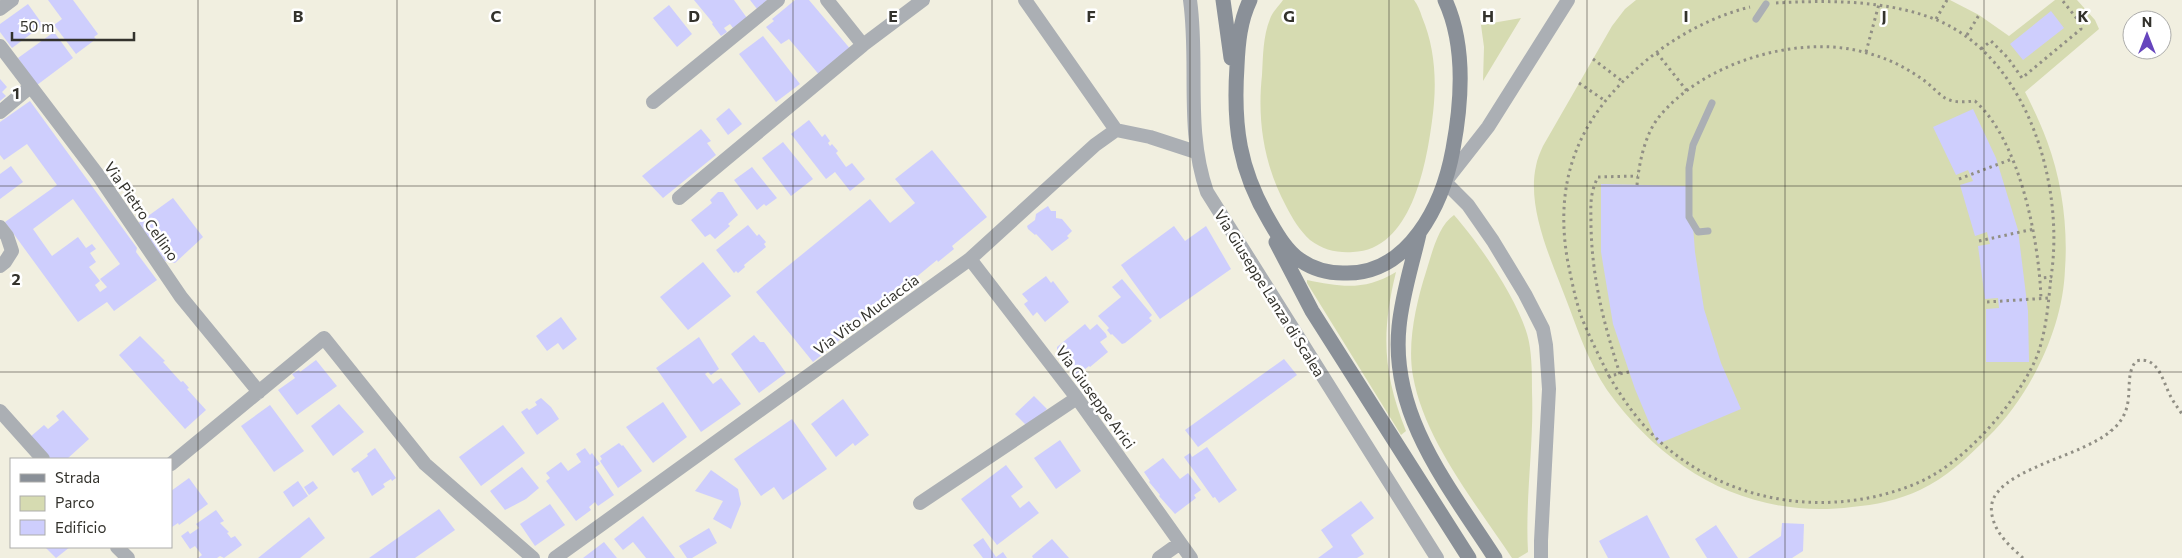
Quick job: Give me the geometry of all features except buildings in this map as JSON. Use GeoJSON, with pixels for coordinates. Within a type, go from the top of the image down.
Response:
{"type":"FeatureCollection","features":[{"type":"Feature","properties":{"kind":"street"},"geometry":{"type":"LineString","coordinates":[[0,9],[12,0]]}},
{"type":"Feature","properties":{"kind":"street"},"geometry":{"type":"LineString","coordinates":[[652,102],[778,0]]}},
{"type":"Feature","properties":{"kind":"street"},"geometry":{"type":"LineString","coordinates":[[827,0],[864,45]]}},
{"type":"Feature","properties":{"kind":"street"},"geometry":{"type":"LineString","coordinates":[[679,198],[864,45],[923,0]]}},
{"type":"Feature","properties":{"kind":"street"},"geometry":{"type":"LineString","coordinates":[[1025,0],[1116,130],[1150,137],[1196,152]]}},
{"type":"Feature","properties":{"kind":"street","name":"Via Giuseppe Lanza di Scalea"},"geometry":{"type":"LineString","coordinates":[[1190,0],[1193,33],[1196,152],[1205,185],[1216,209],[1437,558]]}},
{"type":"Feature","properties":{"kind":"street"},"geometry":{"type":"LineString","coordinates":[[1223,0],[1240,153],[1257,200],[1290,252],[1300,260],[1323,271],[1351,274],[1378,267],[1397,256],[1420,232],[1445,182],[1456,130],[1460,76],[1456,32],[1445,0]]}},
{"type":"Feature","properties":{"kind":"street"},"geometry":{"type":"LineString","coordinates":[[1235,97],[1241,25],[1250,0]]}},
{"type":"Feature","properties":{"kind":"street"},"geometry":{"type":"LineString","coordinates":[[1445,182],[1488,127],[1568,0]]}},
{"type":"Feature","properties":{"kind":"street","name":"Via Pietro Cellino"},"geometry":{"type":"LineString","coordinates":[[0,46],[98,175],[181,298],[259,392]]}},
{"type":"Feature","properties":{"kind":"street"},"geometry":{"type":"LineString","coordinates":[[0,112],[30,87]]}},
{"type":"Feature","properties":{"kind":"street","name":"Via Vito Muciaccia"},"geometry":{"type":"LineString","coordinates":[[555,558],[970,259],[1094,145],[1116,130]]}},
{"type":"Feature","properties":{"kind":"street"},"geometry":{"type":"LineString","coordinates":[[1445,182],[1468,205],[1493,241],[1525,294],[1542,329],[1546,345],[1549,389],[1541,558]]}},
{"type":"Feature","properties":{"kind":"street","name":"Via Giuseppe Lanza di Scalea"},"geometry":{"type":"LineString","coordinates":[[1257,200],[1284,259],[1312,310],[1470,558]]}},
{"type":"Feature","properties":{"kind":"street"},"geometry":{"type":"LineString","coordinates":[[0,227],[7,236],[12,251],[0,266]]}},
{"type":"Feature","properties":{"kind":"street"},"geometry":{"type":"LineString","coordinates":[[1420,232],[1402,302],[1398,352],[1402,386],[1413,422],[1426,448],[1495,558]]}},
{"type":"Feature","properties":{"kind":"street","name":"Via Giuseppe Arici"},"geometry":{"type":"LineString","coordinates":[[970,259],[1077,398],[1191,558]]}},
{"type":"Feature","properties":{"kind":"street"},"geometry":{"type":"LineString","coordinates":[[172,463],[324,338],[425,464],[533,558]]}},
{"type":"Feature","properties":{"kind":"street"},"geometry":{"type":"LineString","coordinates":[[920,503],[1077,398]]}},
{"type":"Feature","properties":{"kind":"street"},"geometry":{"type":"LineString","coordinates":[[0,412],[41,458]]}},
{"type":"Feature","properties":{"kind":"street"},"geometry":{"type":"LineString","coordinates":[[1159,558],[1180,543]]}},
{"type":"Feature","properties":{"kind":"street"},"geometry":{"type":"LineString","coordinates":[[119,548],[128,558]]}},
{"type":"Feature","properties":{"kind":"lane"},"geometry":{"type":"LineString","coordinates":[[1756,19],[1766,4]]}},
{"type":"Feature","properties":{"kind":"lane"},"geometry":{"type":"LineString","coordinates":[[1708,231],[1698,232],[1690,218],[1688,194],[1689,168],[1693,145],[1712,103]]}},
{"type":"Feature","properties":{"kind":"path"},"geometry":{"type":"LineString","coordinates":[[1936,19],[1947,0]]}},
{"type":"Feature","properties":{"kind":"path"},"geometry":{"type":"LineString","coordinates":[[1981,49],[1991,41],[2008,58],[2022,78],[2081,30],[2078,20],[2062,0]]}},
{"type":"Feature","properties":{"kind":"path"},"geometry":{"type":"LineString","coordinates":[[1849,2],[1879,4],[1936,19],[1966,36],[1981,49],[2003,75],[2020,101],[2036,133],[2045,161],[2052,205],[2054,261],[2042,335],[2034,364],[2016,395],[1995,421],[1966,450],[1932,475],[1916,484],[1862,499],[1832,503],[1796,502],[1765,497],[1707,474],[1676,453],[1650,432],[1628,407],[1609,376],[1583,320],[1572,285],[1565,244],[1564,203],[1569,169],[1578,144],[1604,100],[1622,81],[1679,36],[1706,22],[1734,11],[1766,4],[1849,2]]}},
{"type":"Feature","properties":{"kind":"path"},"geometry":{"type":"LineString","coordinates":[[1866,52],[1879,4]]}},
{"type":"Feature","properties":{"kind":"path"},"geometry":{"type":"LineString","coordinates":[[1966,36],[1978,15]]}},
{"type":"Feature","properties":{"kind":"path"},"geometry":{"type":"LineString","coordinates":[[1637,185],[1651,130],[1658,117],[1687,91],[1721,70],[1784,50],[1816,46],[1847,48],[1866,52],[1896,63],[1922,79],[1946,99],[1959,102],[1975,101],[1994,121],[2012,159],[2034,230],[2041,298]]}},
{"type":"Feature","properties":{"kind":"path"},"geometry":{"type":"LineString","coordinates":[[1657,53],[1687,91]]}},
{"type":"Feature","properties":{"kind":"path"},"geometry":{"type":"LineString","coordinates":[[1593,59],[1622,81]]}},
{"type":"Feature","properties":{"kind":"path"},"geometry":{"type":"LineString","coordinates":[[1579,83],[1604,100]]}},
{"type":"Feature","properties":{"kind":"path"},"geometry":{"type":"LineString","coordinates":[[1959,179],[2012,159]]}},
{"type":"Feature","properties":{"kind":"path"},"geometry":{"type":"LineString","coordinates":[[1620,374],[1604,325],[1595,284],[1592,251],[1591,190],[1598,178],[1638,176]]}},
{"type":"Feature","properties":{"kind":"path"},"geometry":{"type":"LineString","coordinates":[[1978,241],[2034,230]]}},
{"type":"Feature","properties":{"kind":"path"},"geometry":{"type":"LineString","coordinates":[[2040,278],[2051,277]]}},
{"type":"Feature","properties":{"kind":"path"},"geometry":{"type":"LineString","coordinates":[[1987,302],[2049,298]]}},
{"type":"Feature","properties":{"kind":"path"},"geometry":{"type":"LineString","coordinates":[[2023,558],[2006,542],[1995,524],[1992,506],[1996,493],[2029,471],[2068,455],[2111,431],[2126,412],[2131,371],[2136,361],[2147,361],[2154,365],[2160,372],[2171,398],[2182,414]]}},
{"type":"Feature","properties":{"kind":"path"},"geometry":{"type":"LineString","coordinates":[[1609,376],[1629,372]]}},
{"type":"Feature","properties":{"kind":"green space"},"geometry":{"type":"Polygon","coordinates":[[[1283,0],[1414,0],[1427,30],[1433,55],[1435,81],[1434,108],[1420,182],[1402,222],[1389,237],[1373,248],[1341,252],[1325,248],[1310,240],[1291,215],[1272,175],[1264,142],[1261,92],[1266,32],[1271,16],[1283,0]]]}},
{"type":"Feature","properties":{"kind":"green space"},"geometry":{"type":"Polygon","coordinates":[[[1636,0],[1950,0],[1979,15],[2009,36],[2055,0],[2077,0],[2095,20],[2099,29],[2025,92],[2042,128],[2057,172],[2065,221],[2066,253],[2063,292],[2051,338],[2030,382],[2003,420],[1965,459],[1930,485],[1904,497],[1852,507],[1815,509],[1779,506],[1745,497],[1713,484],[1683,466],[1630,419],[1607,390],[1585,349],[1549,256],[1538,219],[1534,183],[1536,163],[1543,146],[1612,26],[1625,9],[1636,0]]]}},
{"type":"Feature","properties":{"kind":"green space"},"geometry":{"type":"Polygon","coordinates":[[[1521,18],[1483,81],[1484,47],[1481,25],[1521,18]]]}},
{"type":"Feature","properties":{"kind":"green space"},"geometry":{"type":"Polygon","coordinates":[[[1454,215],[1487,258],[1509,293],[1525,327],[1529,342],[1532,367],[1532,432],[1527,532],[1528,552],[1518,558],[1512,558],[1468,494],[1440,448],[1419,400],[1413,376],[1411,364],[1412,337],[1419,297],[1436,241],[1448,220],[1454,215]]]}},
{"type":"Feature","properties":{"kind":"green space"},"geometry":{"type":"Polygon","coordinates":[[[1396,272],[1388,314],[1387,353],[1393,390],[1406,431],[1401,435],[1307,283],[1307,280],[1342,286],[1363,285],[1385,278],[1396,272]]]}}]}
